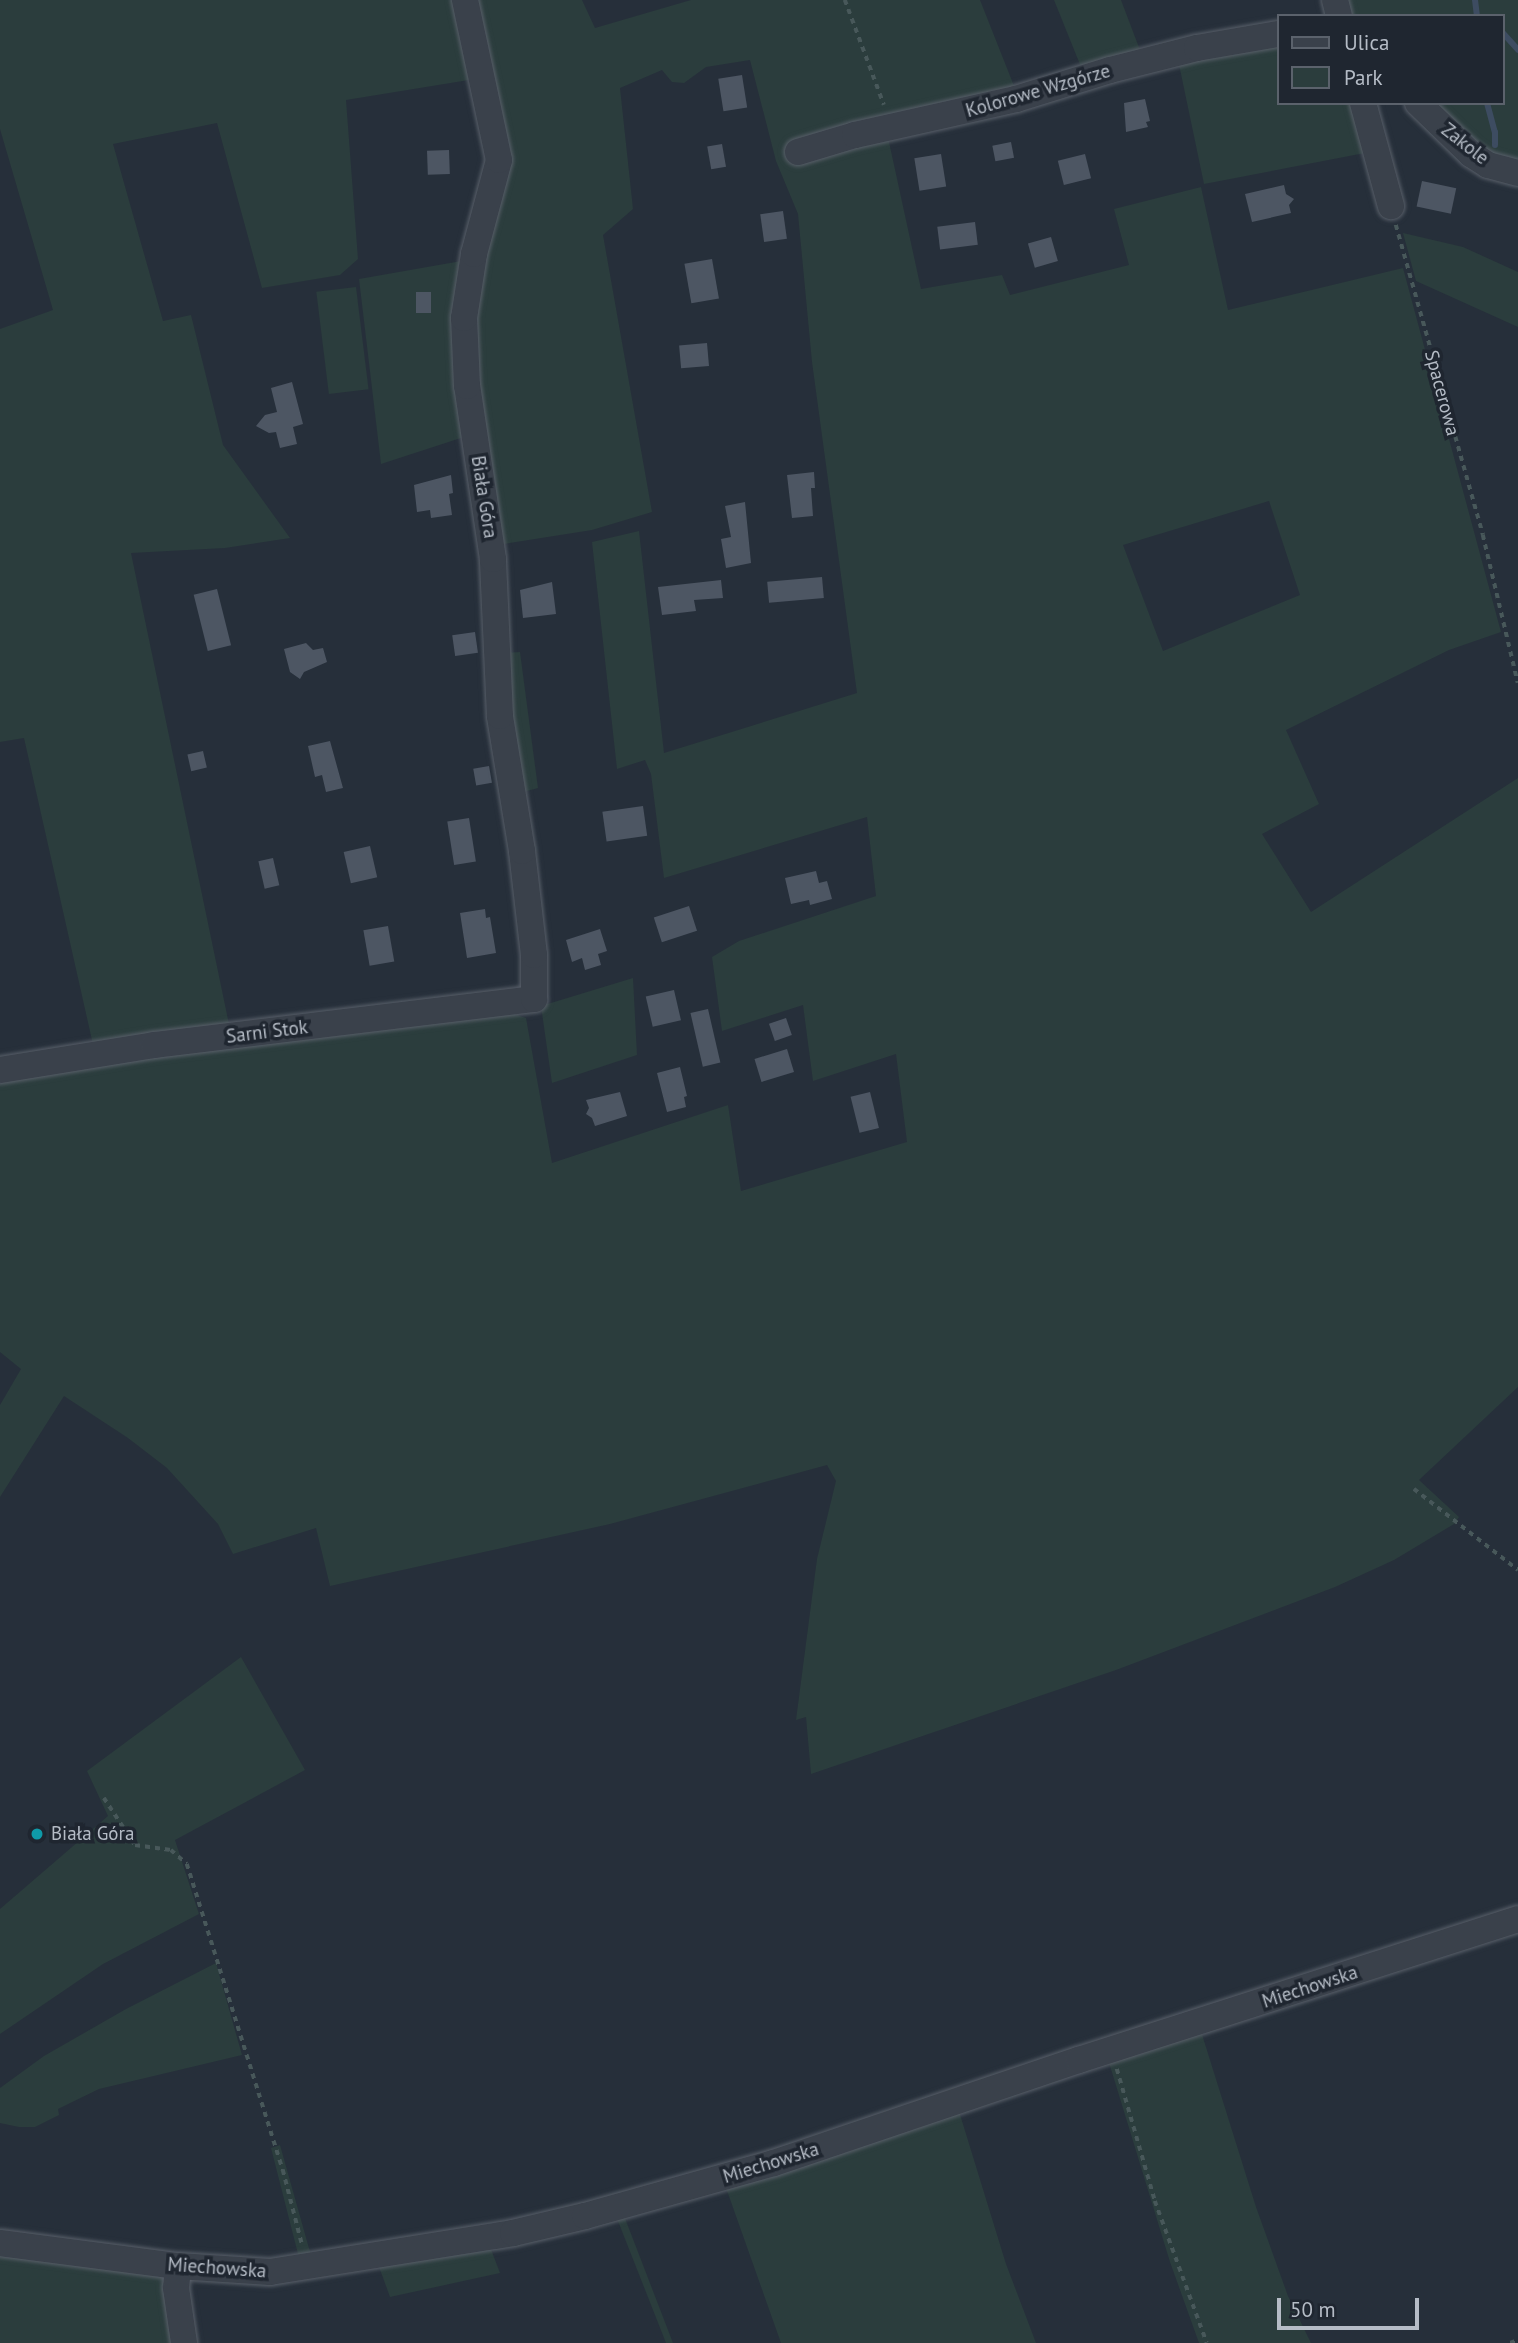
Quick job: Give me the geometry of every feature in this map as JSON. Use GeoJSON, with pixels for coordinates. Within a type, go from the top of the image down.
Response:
{"type":"FeatureCollection","features":[{"type":"Feature","properties":{"kind":"street","name":"Biała Góra"},"geometry":{"type":"LineString","coordinates":[[466,0],[499,160],[474,254],[464,318],[467,386],[493,559],[500,716],[522,851],[534,955],[534,999]]}},
{"type":"Feature","properties":{"kind":"street","name":"Kolorowe Wzgórze"},"geometry":{"type":"LineString","coordinates":[[798,152],[892,127],[954,115],[1100,72],[1197,48],[1276,34]]}},
{"type":"Feature","properties":{"kind":"street"},"geometry":{"type":"LineString","coordinates":[[1364,105],[1391,206]]}},
{"type":"Feature","properties":{"kind":"street","name":"Zakole"},"geometry":{"type":"LineString","coordinates":[[1420,105],[1471,155],[1489,165],[1518,173]]}},
{"type":"Feature","properties":{"kind":"street","name":"Sarni Stok"},"geometry":{"type":"LineString","coordinates":[[0,1070],[155,1045],[534,999]]}},
{"type":"Feature","properties":{"kind":"street","name":"Miechowska"},"geometry":{"type":"LineString","coordinates":[[0,2243],[177,2266],[270,2272],[513,2233],[585,2216],[774,2163],[1518,1919]]}},
{"type":"Feature","properties":{"kind":"street"},"geometry":{"type":"LineString","coordinates":[[177,2266],[176,2288],[184,2343]]}},
{"type":"Feature","properties":{"kind":"path"},"geometry":{"type":"LineString","coordinates":[[845,0],[892,127]]}},
{"type":"Feature","properties":{"kind":"path","name":"Spacerowa"},"geometry":{"type":"LineString","coordinates":[[1391,206],[1483,535],[1518,683]]}},
{"type":"Feature","properties":{"kind":"path"},"geometry":{"type":"LineString","coordinates":[[1414,1489],[1518,1570]]}},
{"type":"Feature","properties":{"kind":"path"},"geometry":{"type":"LineString","coordinates":[[104,1798],[135,1846],[171,1850],[187,1864],[283,2171],[307,2267]]}},
{"type":"Feature","properties":{"kind":"path"},"geometry":{"type":"LineString","coordinates":[[1109,2051],[1120,2075],[1155,2201],[1207,2343]]}},
{"type":"Feature","properties":{"kind":"path"},"geometry":{"type":"LineString","coordinates":[[1510,2343],[1518,2340]]}},
{"type":"Feature","properties":{"kind":"green space"},"geometry":{"type":"Polygon","coordinates":[[[0,0],[458,0],[475,79],[346,100],[358,259],[340,275],[262,288],[217,123],[113,144],[163,321],[191,315],[223,445],[290,538],[225,548],[131,553],[230,1029],[94,1049],[24,738],[0,742],[0,329],[53,310],[0,129],[0,0]]]}},
{"type":"Feature","properties":{"kind":"green space"},"geometry":{"type":"Polygon","coordinates":[[[473,0],[582,0],[595,28],[691,0],[980,0],[1016,91],[884,119],[921,289],[1002,275],[1010,295],[1129,265],[1114,209],[1201,187],[1228,310],[1403,268],[1501,632],[1449,650],[1286,730],[1319,804],[1262,834],[1311,912],[1518,778],[1518,1387],[1419,1480],[1459,1517],[1454,1524],[1394,1560],[1335,1587],[1116,1670],[811,1774],[806,1717],[796,1720],[817,1559],[836,1481],[827,1465],[610,1524],[330,1586],[316,1528],[233,1554],[218,1524],[167,1468],[128,1438],[64,1396],[0,1497],[0,1405],[21,1369],[0,1352],[0,1073],[498,1009],[526,1018],[552,1163],[728,1105],[741,1191],[907,1142],[896,1054],[813,1081],[803,1005],[722,1031],[712,957],[739,941],[876,896],[867,817],[664,878],[651,774],[645,760],[617,769],[592,542],[639,531],[664,753],[857,693],[812,362],[798,214],[776,161],[750,60],[706,67],[684,83],[672,82],[662,70],[620,88],[633,209],[603,235],[652,512],[592,530],[504,544],[495,536],[471,309],[500,180],[473,0]],[[1269,501],[1123,545],[1163,651],[1300,595],[1269,501]]]}},
{"type":"Feature","properties":{"kind":"green space"},"geometry":{"type":"Polygon","coordinates":[[[1054,0],[1121,0],[1143,58],[1083,72],[1054,0]]]}},
{"type":"Feature","properties":{"kind":"green space"},"geometry":{"type":"Polygon","coordinates":[[[1345,0],[1518,0],[1518,165],[1486,158],[1435,105],[1504,105],[1504,14],[1350,14],[1345,0]]]}},
{"type":"Feature","properties":{"kind":"green space"},"geometry":{"type":"Polygon","coordinates":[[[1276,26],[1276,105],[1358,105],[1370,152],[1204,184],[1176,50],[1276,26]]]}},
{"type":"Feature","properties":{"kind":"green space"},"geometry":{"type":"Polygon","coordinates":[[[1403,233],[1463,247],[1518,272],[1518,327],[1416,281],[1403,233]]]}},
{"type":"Feature","properties":{"kind":"green space"},"geometry":{"type":"Polygon","coordinates":[[[467,260],[467,436],[381,464],[359,279],[467,260]]]}},
{"type":"Feature","properties":{"kind":"green space"},"geometry":{"type":"Polygon","coordinates":[[[356,287],[369,389],[329,394],[316,292],[356,287]]]}},
{"type":"Feature","properties":{"kind":"green space"},"geometry":{"type":"Polygon","coordinates":[[[520,652],[538,788],[516,794],[504,653],[520,652]]]}},
{"type":"Feature","properties":{"kind":"green space"},"geometry":{"type":"Polygon","coordinates":[[[633,978],[637,1055],[552,1083],[541,1006],[633,978]]]}},
{"type":"Feature","properties":{"kind":"green space"},"geometry":{"type":"Polygon","coordinates":[[[241,1657],[305,1770],[175,1840],[199,1914],[103,1964],[0,2034],[0,1909],[108,1816],[87,1771],[241,1657]]]}},
{"type":"Feature","properties":{"kind":"green space"},"geometry":{"type":"Polygon","coordinates":[[[216,1963],[242,2055],[99,2089],[58,2109],[59,2115],[35,2127],[0,2123],[0,2088],[44,2056],[126,2009],[216,1963]]]}},
{"type":"Feature","properties":{"kind":"green space"},"geometry":{"type":"Polygon","coordinates":[[[1200,2028],[1256,2207],[1288,2296],[1311,2343],[1199,2343],[1170,2262],[1107,2056],[1200,2028]]]}},
{"type":"Feature","properties":{"kind":"green space"},"geometry":{"type":"Polygon","coordinates":[[[958,2108],[1006,2264],[1036,2343],[781,2343],[725,2185],[958,2108]]]}},
{"type":"Feature","properties":{"kind":"green space"},"geometry":{"type":"Polygon","coordinates":[[[280,2145],[312,2259],[291,2262],[298,2254],[271,2148],[280,2145]]]}},
{"type":"Feature","properties":{"kind":"green space"},"geometry":{"type":"Polygon","coordinates":[[[623,2213],[673,2343],[666,2343],[616,2216],[623,2213]]]}},
{"type":"Feature","properties":{"kind":"green space"},"geometry":{"type":"Polygon","coordinates":[[[489,2244],[500,2273],[390,2297],[378,2264],[489,2244]]]}},
{"type":"Feature","properties":{"kind":"green space"},"geometry":{"type":"Polygon","coordinates":[[[0,2251],[150,2269],[163,2279],[168,2289],[179,2343],[0,2343],[0,2251]]]}},
{"type":"Feature","properties":{"kind":"building"},"geometry":{"type":"Polygon","coordinates":[[[742,75],[747,108],[723,111],[718,79],[742,75]]]}},
{"type":"Feature","properties":{"kind":"building"},"geometry":{"type":"Polygon","coordinates":[[[1145,99],[1150,121],[1146,122],[1148,127],[1126,132],[1124,103],[1145,99]]]}},
{"type":"Feature","properties":{"kind":"building"},"geometry":{"type":"Polygon","coordinates":[[[1011,142],[1014,158],[995,161],[992,146],[1011,142]]]}},
{"type":"Feature","properties":{"kind":"building"},"geometry":{"type":"Polygon","coordinates":[[[722,144],[726,167],[711,169],[707,147],[722,144]]]}},
{"type":"Feature","properties":{"kind":"building"},"geometry":{"type":"Polygon","coordinates":[[[449,150],[450,174],[428,175],[427,151],[449,150]]]}},
{"type":"Feature","properties":{"kind":"building"},"geometry":{"type":"Polygon","coordinates":[[[941,154],[946,187],[919,191],[914,158],[941,154]]]}},
{"type":"Feature","properties":{"kind":"building"},"geometry":{"type":"Polygon","coordinates":[[[1085,154],[1091,178],[1064,185],[1058,161],[1085,154]]]}},
{"type":"Feature","properties":{"kind":"building"},"geometry":{"type":"Polygon","coordinates":[[[1422,181],[1456,188],[1451,214],[1417,206],[1422,181]]]}},
{"type":"Feature","properties":{"kind":"building"},"geometry":{"type":"Polygon","coordinates":[[[1284,185],[1286,194],[1294,199],[1289,205],[1291,213],[1252,222],[1245,194],[1284,185]]]}},
{"type":"Feature","properties":{"kind":"building"},"geometry":{"type":"Polygon","coordinates":[[[783,211],[787,239],[764,242],[760,214],[783,211]]]}},
{"type":"Feature","properties":{"kind":"building"},"geometry":{"type":"Polygon","coordinates":[[[975,222],[978,245],[940,249],[937,227],[975,222]]]}},
{"type":"Feature","properties":{"kind":"building"},"geometry":{"type":"Polygon","coordinates":[[[1051,237],[1058,261],[1035,268],[1028,244],[1051,237]]]}},
{"type":"Feature","properties":{"kind":"building"},"geometry":{"type":"Polygon","coordinates":[[[712,259],[719,298],[691,303],[684,264],[712,259]]]}},
{"type":"Feature","properties":{"kind":"building"},"geometry":{"type":"Polygon","coordinates":[[[416,292],[431,292],[431,313],[416,313],[416,292]]]}},
{"type":"Feature","properties":{"kind":"building"},"geometry":{"type":"Polygon","coordinates":[[[707,343],[709,366],[681,368],[679,345],[707,343]]]}},
{"type":"Feature","properties":{"kind":"building"},"geometry":{"type":"Polygon","coordinates":[[[292,382],[303,424],[293,427],[297,444],[280,448],[276,432],[269,433],[256,426],[265,415],[277,412],[271,388],[292,382]]]}},
{"type":"Feature","properties":{"kind":"building"},"geometry":{"type":"Polygon","coordinates":[[[814,472],[815,488],[811,488],[813,516],[792,518],[787,475],[814,472]]]}},
{"type":"Feature","properties":{"kind":"building"},"geometry":{"type":"Polygon","coordinates":[[[451,475],[453,493],[449,494],[452,515],[431,518],[430,510],[417,512],[414,485],[451,475]]]}},
{"type":"Feature","properties":{"kind":"building"},"geometry":{"type":"Polygon","coordinates":[[[745,502],[751,563],[726,568],[721,539],[731,537],[725,506],[745,502]]]}},
{"type":"Feature","properties":{"kind":"building"},"geometry":{"type":"Polygon","coordinates":[[[822,577],[824,598],[769,603],[767,582],[822,577]]]}},
{"type":"Feature","properties":{"kind":"building"},"geometry":{"type":"Polygon","coordinates":[[[721,580],[723,598],[694,600],[696,611],[662,615],[658,587],[721,580]]]}},
{"type":"Feature","properties":{"kind":"building"},"geometry":{"type":"Polygon","coordinates":[[[552,582],[556,614],[523,618],[520,590],[552,582]]]}},
{"type":"Feature","properties":{"kind":"building"},"geometry":{"type":"Polygon","coordinates":[[[217,589],[231,645],[208,651],[194,595],[217,589]]]}},
{"type":"Feature","properties":{"kind":"building"},"geometry":{"type":"Polygon","coordinates":[[[475,632],[478,653],[455,656],[452,635],[475,632]]]}},
{"type":"Feature","properties":{"kind":"building"},"geometry":{"type":"Polygon","coordinates":[[[306,643],[313,650],[323,648],[327,662],[304,672],[300,679],[290,672],[284,649],[306,643]]]}},
{"type":"Feature","properties":{"kind":"building"},"geometry":{"type":"Polygon","coordinates":[[[330,741],[343,788],[326,792],[322,775],[315,777],[308,746],[330,741]]]}},
{"type":"Feature","properties":{"kind":"building"},"geometry":{"type":"Polygon","coordinates":[[[203,751],[207,768],[191,771],[187,755],[203,751]]]}},
{"type":"Feature","properties":{"kind":"building"},"geometry":{"type":"Polygon","coordinates":[[[489,766],[492,783],[476,786],[473,769],[489,766]]]}},
{"type":"Feature","properties":{"kind":"building"},"geometry":{"type":"Polygon","coordinates":[[[643,806],[647,836],[607,841],[602,812],[643,806]]]}},
{"type":"Feature","properties":{"kind":"building"},"geometry":{"type":"Polygon","coordinates":[[[469,818],[476,861],[454,865],[447,821],[469,818]]]}},
{"type":"Feature","properties":{"kind":"building"},"geometry":{"type":"Polygon","coordinates":[[[370,846],[377,877],[351,883],[344,852],[370,846]]]}},
{"type":"Feature","properties":{"kind":"building"},"geometry":{"type":"Polygon","coordinates":[[[273,858],[279,885],[265,889],[258,861],[273,858]]]}},
{"type":"Feature","properties":{"kind":"building"},"geometry":{"type":"Polygon","coordinates":[[[816,871],[819,883],[827,881],[832,899],[810,905],[809,900],[791,904],[785,878],[816,871]]]}},
{"type":"Feature","properties":{"kind":"building"},"geometry":{"type":"Polygon","coordinates":[[[689,906],[697,931],[662,942],[654,917],[689,906]]]}},
{"type":"Feature","properties":{"kind":"building"},"geometry":{"type":"Polygon","coordinates":[[[485,909],[486,918],[490,917],[496,953],[467,958],[460,913],[485,909]]]}},
{"type":"Feature","properties":{"kind":"building"},"geometry":{"type":"Polygon","coordinates":[[[388,926],[394,961],[370,966],[363,930],[388,926]]]}},
{"type":"Feature","properties":{"kind":"building"},"geometry":{"type":"Polygon","coordinates":[[[600,929],[607,951],[598,954],[601,965],[585,970],[582,958],[572,962],[566,940],[600,929]]]}},
{"type":"Feature","properties":{"kind":"building"},"geometry":{"type":"Polygon","coordinates":[[[674,990],[681,1020],[653,1027],[646,997],[674,990]]]}},
{"type":"Feature","properties":{"kind":"building"},"geometry":{"type":"Polygon","coordinates":[[[708,1009],[720,1063],[703,1067],[690,1013],[708,1009]]]}},
{"type":"Feature","properties":{"kind":"building"},"geometry":{"type":"Polygon","coordinates":[[[786,1018],[792,1035],[775,1041],[769,1024],[786,1018]]]}},
{"type":"Feature","properties":{"kind":"building"},"geometry":{"type":"Polygon","coordinates":[[[787,1049],[794,1072],[762,1082],[754,1059],[787,1049]]]}},
{"type":"Feature","properties":{"kind":"building"},"geometry":{"type":"Polygon","coordinates":[[[680,1067],[687,1096],[684,1097],[686,1107],[667,1112],[657,1073],[680,1067]]]}},
{"type":"Feature","properties":{"kind":"building"},"geometry":{"type":"Polygon","coordinates":[[[620,1092],[627,1116],[595,1126],[592,1118],[586,1114],[589,1108],[586,1100],[620,1092]]]}},
{"type":"Feature","properties":{"kind":"building"},"geometry":{"type":"Polygon","coordinates":[[[870,1092],[879,1128],[860,1133],[851,1097],[870,1092]]]}},
{"type":"Feature","properties":{"kind":"waterway"},"geometry":{"type":"LineString","coordinates":[[1475,0],[1477,14]]}},
{"type":"Feature","properties":{"kind":"waterway"},"geometry":{"type":"LineString","coordinates":[[1504,34],[1518,50]]}},
{"type":"Feature","properties":{"kind":"waterway"},"geometry":{"type":"LineString","coordinates":[[1488,105],[1495,132],[1495,145]]}},
{"type":"Feature","properties":{"kind":"place","name":"Biała Góra"},"geometry":{"type":"Point","coordinates":[37,1834]}}]}
